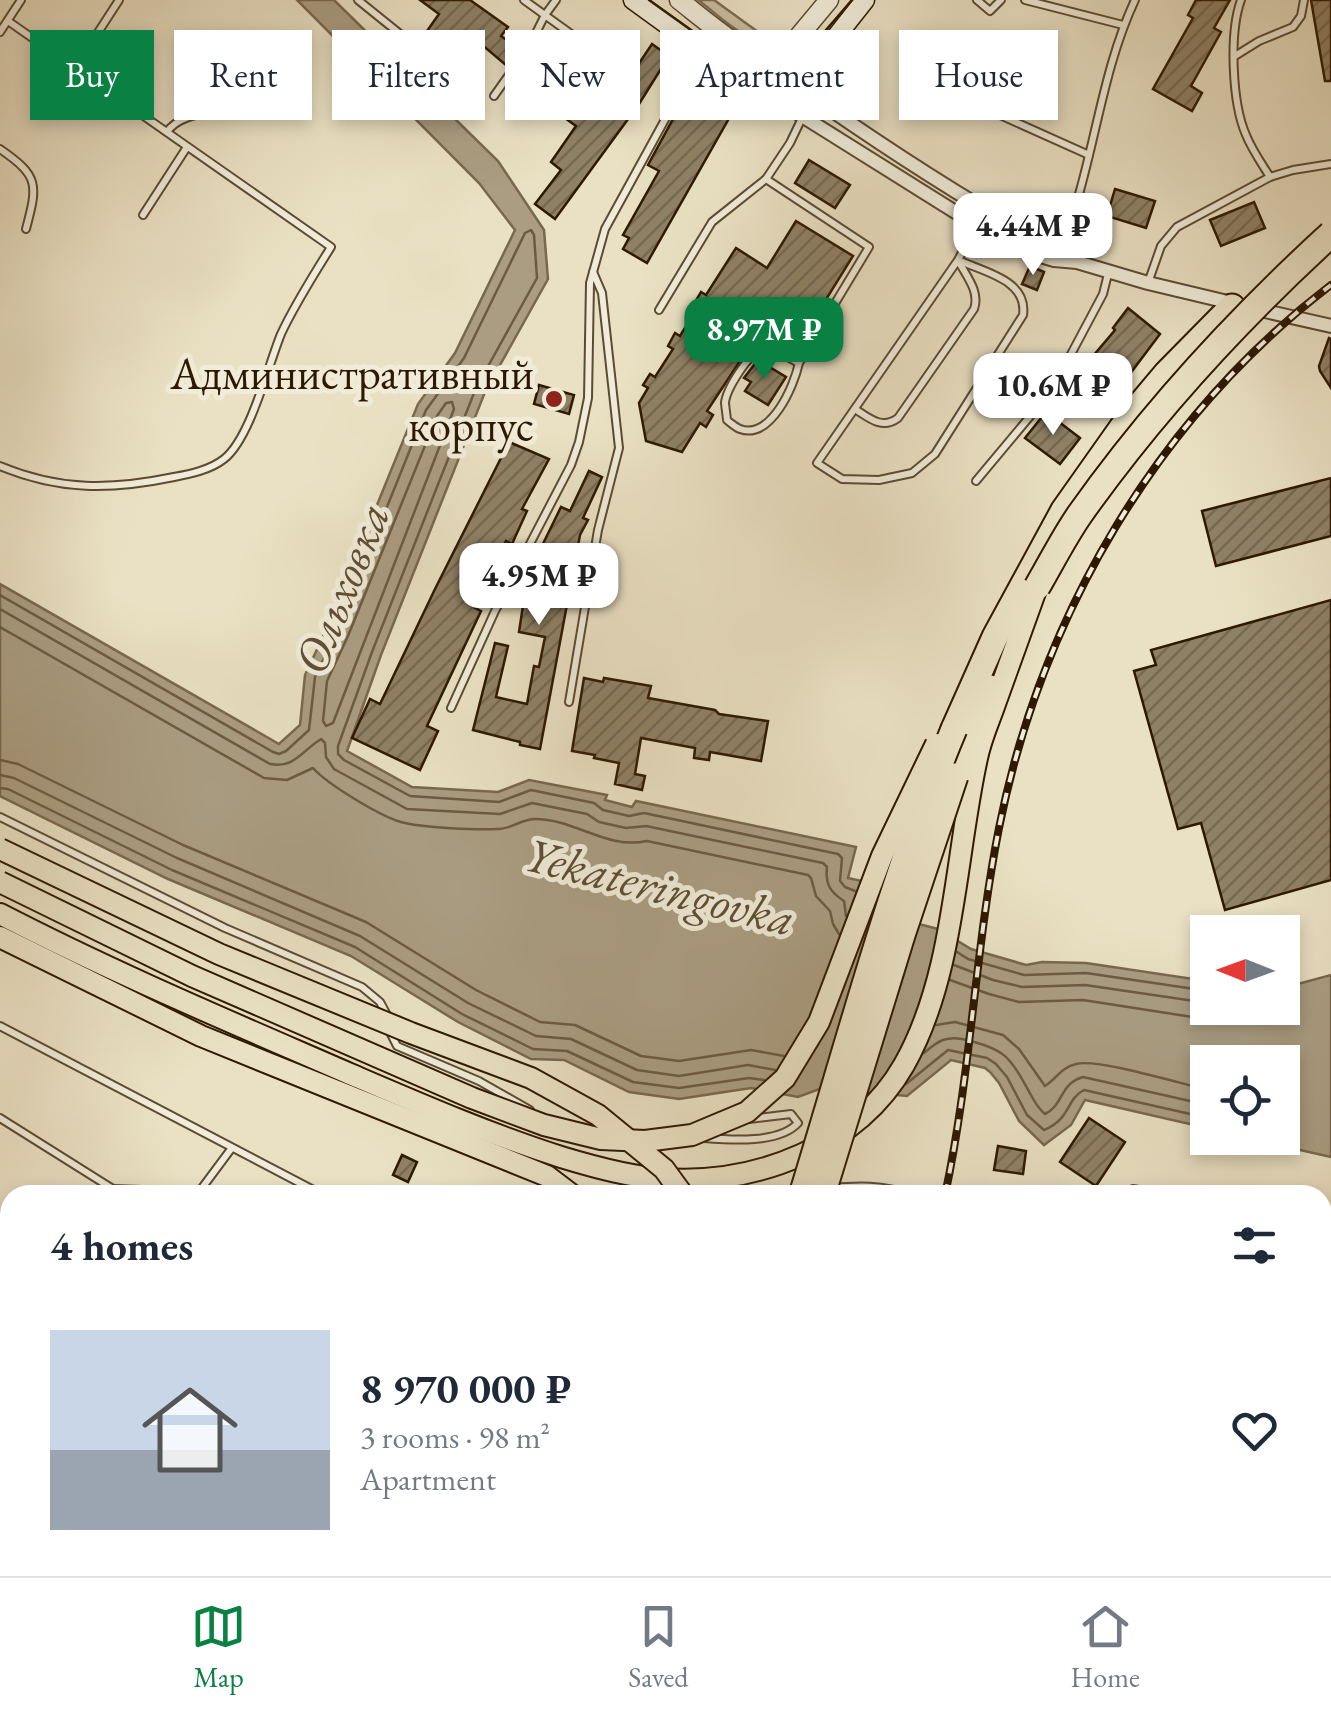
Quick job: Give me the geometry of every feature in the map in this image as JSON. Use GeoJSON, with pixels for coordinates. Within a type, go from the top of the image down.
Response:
{"type":"FeatureCollection","features":[{"type":"Feature","properties":{"kind":"highway"},"geometry":{"type":"LineString","coordinates":[[805,1185],[914,836],[942,758],[995,637],[1064,510],[1129,418],[1166,374],[1277,261],[1331,216]]}},
{"type":"Feature","properties":{"kind":"highway"},"geometry":{"type":"LineString","coordinates":[[825,1185],[950,792],[993,680],[1037,587],[1078,517],[1178,387],[1274,286],[1331,234]]}},
{"type":"Feature","properties":{"kind":"main road"},"geometry":{"type":"LineString","coordinates":[[633,0],[674,30]]}},
{"type":"Feature","properties":{"kind":"main road"},"geometry":{"type":"LineString","coordinates":[[679,0],[719,30]]}},
{"type":"Feature","properties":{"kind":"main road"},"geometry":{"type":"LineString","coordinates":[[803,30],[829,0]]}},
{"type":"Feature","properties":{"kind":"main road"},"geometry":{"type":"LineString","coordinates":[[841,30],[864,0]]}},
{"type":"Feature","properties":{"kind":"main road"},"geometry":{"type":"LineString","coordinates":[[702,1185],[802,1156],[839,1134],[878,1103],[904,1065],[926,1020],[950,924],[977,754],[1037,587]]}},
{"type":"Feature","properties":{"kind":"main road"},"geometry":{"type":"LineString","coordinates":[[0,882],[192,976],[472,1098],[544,1125],[602,1139],[692,1135],[747,1112],[785,1078],[819,1022],[882,856],[946,724],[995,637]]}},
{"type":"Feature","properties":{"kind":"main road"},"geometry":{"type":"LineString","coordinates":[[0,849],[219,954],[411,1034],[531,1078],[598,1115],[686,1185]]}},
{"type":"Feature","properties":{"kind":"main road"},"geometry":{"type":"LineString","coordinates":[[0,914],[182,1001],[464,1123],[596,1167],[680,1185]]}},
{"type":"Feature","properties":{"kind":"main road"},"geometry":{"type":"LineString","coordinates":[[0,937],[201,1036],[546,1176],[558,1185]]}},
{"type":"Feature","properties":{"kind":"street"},"geometry":{"type":"LineString","coordinates":[[808,120],[976,225],[1024,250],[1331,326]]}},
{"type":"Feature","properties":{"kind":"street"},"geometry":{"type":"LineString","coordinates":[[845,120],[985,210],[1060,249],[1076,262]]}},
{"type":"Feature","properties":{"kind":"lane"},"geometry":{"type":"LineString","coordinates":[[0,32],[21,0]]}},
{"type":"Feature","properties":{"kind":"lane"},"geometry":{"type":"LineString","coordinates":[[100,30],[119,0]]}},
{"type":"Feature","properties":{"kind":"lane"},"geometry":{"type":"LineString","coordinates":[[358,0],[395,30]]}},
{"type":"Feature","properties":{"kind":"lane"},"geometry":{"type":"LineString","coordinates":[[524,0],[566,30]]}},
{"type":"Feature","properties":{"kind":"lane"},"geometry":{"type":"LineString","coordinates":[[494,96],[556,0]]}},
{"type":"Feature","properties":{"kind":"lane"},"geometry":{"type":"LineString","coordinates":[[978,0],[990,12],[1001,0]]}},
{"type":"Feature","properties":{"kind":"lane"},"geometry":{"type":"LineString","coordinates":[[1025,0],[1124,25]]}},
{"type":"Feature","properties":{"kind":"lane"},"geometry":{"type":"LineString","coordinates":[[1060,249],[1074,214],[1105,85],[1136,0]]}},
{"type":"Feature","properties":{"kind":"lane"},"geometry":{"type":"LineString","coordinates":[[1241,0],[1233,30],[1238,104],[1245,134],[1270,178]]}},
{"type":"Feature","properties":{"kind":"lane"},"geometry":{"type":"LineString","coordinates":[[1234,56],[1293,26],[1301,16],[1304,0]]}},
{"type":"Feature","properties":{"kind":"lane"},"geometry":{"type":"LineString","coordinates":[[8,21],[30,36]]}},
{"type":"Feature","properties":{"kind":"lane"},"geometry":{"type":"LineString","coordinates":[[0,466],[48,482],[96,488],[196,473],[224,460],[241,438],[292,312],[330,247],[149,120]]}},
{"type":"Feature","properties":{"kind":"lane"},"geometry":{"type":"LineString","coordinates":[[166,132],[181,120]]}},
{"type":"Feature","properties":{"kind":"lane"},"geometry":{"type":"LineString","coordinates":[[450,708],[571,465],[588,398],[593,271],[605,229],[664,120]]}},
{"type":"Feature","properties":{"kind":"lane"},"geometry":{"type":"LineString","coordinates":[[659,310],[712,222],[766,179],[790,143],[795,120]]}},
{"type":"Feature","properties":{"kind":"lane"},"geometry":{"type":"LineString","coordinates":[[1013,120],[1088,154]]}},
{"type":"Feature","properties":{"kind":"lane"},"geometry":{"type":"LineString","coordinates":[[143,215],[187,147]]}},
{"type":"Feature","properties":{"kind":"lane"},"geometry":{"type":"LineString","coordinates":[[0,149],[25,166],[34,183],[26,229]]}},
{"type":"Feature","properties":{"kind":"lane"},"geometry":{"type":"LineString","coordinates":[[1148,283],[1161,246],[1177,227],[1270,178],[1331,164]]}},
{"type":"Feature","properties":{"kind":"lane"},"geometry":{"type":"LineString","coordinates":[[766,179],[869,248],[799,363],[794,384],[771,420],[756,430],[738,429],[727,420],[725,404],[729,389],[751,356],[761,350],[772,350],[799,363]]}},
{"type":"Feature","properties":{"kind":"lane"},"geometry":{"type":"LineString","coordinates":[[958,260],[1014,286],[1022,294],[1023,315],[936,454],[912,474],[879,480],[842,479],[817,463],[958,260],[985,210]]}},
{"type":"Feature","properties":{"kind":"lane"},"geometry":{"type":"LineString","coordinates":[[854,409],[882,424],[898,418],[977,302],[958,260]]}},
{"type":"Feature","properties":{"kind":"lane"},"geometry":{"type":"LineString","coordinates":[[569,702],[598,530],[620,448],[602,293],[593,271]]}},
{"type":"Feature","properties":{"kind":"lane"},"geometry":{"type":"LineString","coordinates":[[976,481],[1052,390],[1103,294],[1108,272]]}},
{"type":"Feature","properties":{"kind":"lane"},"geometry":{"type":"LineString","coordinates":[[0,817],[225,928],[362,986],[380,1002],[397,1046],[479,1081],[550,1121],[618,1132],[658,1135],[738,1141],[789,1132],[798,1124],[790,1114],[658,1135]]}},
{"type":"Feature","properties":{"kind":"lane"},"geometry":{"type":"LineString","coordinates":[[0,1026],[304,1185]]}},
{"type":"Feature","properties":{"kind":"lane"},"geometry":{"type":"LineString","coordinates":[[0,1118],[100,1185]]}},
{"type":"Feature","properties":{"kind":"lane"},"geometry":{"type":"LineString","coordinates":[[208,1185],[232,1148]]}},
{"type":"Feature","properties":{"kind":"shaded area"},"geometry":{"type":"Polygon","coordinates":[[[698,0],[714,0],[755,30],[738,30],[698,0]]]}},
{"type":"Feature","properties":{"kind":"water"},"geometry":{"type":"Polygon","coordinates":[[[297,0],[334,0],[365,30],[332,30],[332,35],[297,0]]]}},
{"type":"Feature","properties":{"kind":"water","name":"Yekateringovka"},"geometry":{"type":"Polygon","coordinates":[[[416,120],[456,120],[498,161],[544,230],[548,279],[485,392],[347,751],[412,787],[498,792],[529,780],[607,795],[605,800],[632,807],[636,801],[856,847],[848,878],[866,882],[868,911],[938,929],[971,949],[1026,965],[1086,963],[1190,978],[1190,1025],[1300,1025],[1300,983],[1331,975],[1331,1157],[1300,1150],[1300,1045],[1190,1045],[1190,1124],[1085,1100],[1071,1125],[1044,1145],[1019,1121],[990,1072],[951,1060],[907,1096],[822,1088],[798,1097],[751,1088],[679,1099],[629,1092],[564,1060],[531,1059],[458,1022],[351,956],[168,879],[0,796],[0,584],[279,744],[300,725],[305,675],[418,404],[455,353],[515,230],[479,183],[416,120]]]}},
{"type":"Feature","properties":{"kind":"building"},"geometry":{"type":"Polygon","coordinates":[[[420,0],[470,0],[508,27],[501,36],[505,39],[505,64],[485,47],[485,30],[428,30],[439,14],[420,0]]]}},
{"type":"Feature","properties":{"kind":"building"},"geometry":{"type":"Polygon","coordinates":[[[1196,0],[1230,0],[1214,28],[1221,32],[1191,86],[1202,93],[1192,111],[1153,89],[1193,18],[1188,15],[1196,0]]]}},
{"type":"Feature","properties":{"kind":"building"},"geometry":{"type":"Polygon","coordinates":[[[1311,0],[1331,0],[1331,81],[1325,81],[1311,0]]]}},
{"type":"Feature","properties":{"kind":"building"},"geometry":{"type":"Polygon","coordinates":[[[652,44],[660,50],[660,70],[640,102],[640,62],[652,44]]]}},
{"type":"Feature","properties":{"kind":"building"},"geometry":{"type":"Polygon","coordinates":[[[568,120],[627,120],[555,219],[535,204],[561,170],[551,162],[576,126],[568,120]]]}},
{"type":"Feature","properties":{"kind":"building"},"geometry":{"type":"Polygon","coordinates":[[[672,120],[728,120],[647,263],[623,249],[629,238],[623,235],[659,171],[648,165],[672,120]]]}},
{"type":"Feature","properties":{"kind":"building"},"geometry":{"type":"Polygon","coordinates":[[[809,160],[850,185],[835,208],[795,183],[809,160]]]}},
{"type":"Feature","properties":{"kind":"building"},"geometry":{"type":"Polygon","coordinates":[[[1115,189],[1155,201],[1146,228],[1107,216],[1115,189]]]}},
{"type":"Feature","properties":{"kind":"building"},"geometry":{"type":"Polygon","coordinates":[[[1254,202],[1265,228],[1221,246],[1210,220],[1254,202]]]}},
{"type":"Feature","properties":{"kind":"building"},"geometry":{"type":"Polygon","coordinates":[[[796,221],[853,256],[794,351],[759,328],[707,411],[713,415],[706,427],[700,423],[682,452],[646,441],[639,403],[648,388],[643,385],[650,374],[655,377],[673,349],[668,346],[675,333],[680,336],[698,307],[694,304],[701,292],[706,295],[736,248],[767,268],[796,221]]]}},
{"type":"Feature","properties":{"kind":"building"},"geometry":{"type":"Polygon","coordinates":[[[1030,266],[1044,272],[1037,290],[1022,284],[1030,266]]]}},
{"type":"Feature","properties":{"kind":"building"},"geometry":{"type":"Polygon","coordinates":[[[1128,308],[1160,334],[1124,382],[1094,355],[1128,308]]]}},
{"type":"Feature","properties":{"kind":"building"},"geometry":{"type":"Polygon","coordinates":[[[1331,339],[1331,388],[1319,366],[1331,339]]]}},
{"type":"Feature","properties":{"kind":"building"},"geometry":{"type":"Polygon","coordinates":[[[758,360],[786,377],[768,405],[745,391],[751,382],[744,378],[758,360]]]}},
{"type":"Feature","properties":{"kind":"building","name":"Административный корпус"},"geometry":{"type":"Polygon","coordinates":[[[539,385],[574,395],[569,414],[534,404],[539,385]]]}},
{"type":"Feature","properties":{"kind":"building"},"geometry":{"type":"Polygon","coordinates":[[[1046,412],[1080,438],[1060,464],[1025,438],[1046,412]]]}},
{"type":"Feature","properties":{"kind":"building"},"geometry":{"type":"Polygon","coordinates":[[[509,442],[549,459],[522,509],[527,511],[512,544],[506,541],[477,600],[475,608],[481,611],[427,726],[438,731],[420,770],[352,738],[370,699],[380,704],[509,442]]]}},
{"type":"Feature","properties":{"kind":"building"},"geometry":{"type":"Polygon","coordinates":[[[589,471],[602,477],[583,518],[588,520],[580,535],[540,749],[473,730],[495,643],[508,646],[496,697],[527,704],[534,666],[539,667],[545,637],[519,632],[524,599],[517,597],[561,507],[570,511],[589,471]]]}},
{"type":"Feature","properties":{"kind":"building"},"geometry":{"type":"Polygon","coordinates":[[[1331,478],[1331,536],[1216,566],[1202,511],[1331,478]]]}},
{"type":"Feature","properties":{"kind":"building"},"geometry":{"type":"Polygon","coordinates":[[[1331,600],[1331,880],[1225,910],[1201,823],[1178,829],[1134,671],[1156,665],[1151,650],[1331,600]]]}},
{"type":"Feature","properties":{"kind":"building"},"geometry":{"type":"Polygon","coordinates":[[[584,678],[651,686],[648,698],[768,721],[761,761],[710,752],[709,760],[694,758],[695,748],[641,738],[635,774],[645,776],[642,790],[615,784],[619,763],[572,751],[584,678]]]}},
{"type":"Feature","properties":{"kind":"building"},"geometry":{"type":"Polygon","coordinates":[[[1089,1118],[1125,1142],[1097,1185],[1060,1162],[1089,1118]]]}},
{"type":"Feature","properties":{"kind":"building"},"geometry":{"type":"Polygon","coordinates":[[[998,1146],[1026,1151],[1023,1174],[994,1170],[998,1146]]]}},
{"type":"Feature","properties":{"kind":"building"},"geometry":{"type":"Polygon","coordinates":[[[402,1155],[417,1162],[408,1182],[393,1175],[402,1155]]]}},
{"type":"Feature","properties":{"kind":"tram line"},"geometry":{"type":"LineString","coordinates":[[649,0],[747,70],[772,76],[794,67],[852,0]]}},
{"type":"Feature","properties":{"kind":"railway"},"geometry":{"type":"LineString","coordinates":[[947,1185],[999,828],[1018,749],[1044,672],[1077,598],[1116,526],[1161,459],[1212,396],[1269,338],[1331,285]]}},
{"type":"Feature","properties":{"kind":"place","name":"Административный корпус"},"geometry":{"type":"Point","coordinates":[554,399]}},
{"type":"Feature","properties":{"kind":"water label","name":"Ольховка"},"geometry":{"type":"Point","coordinates":[341,588]}}]}
